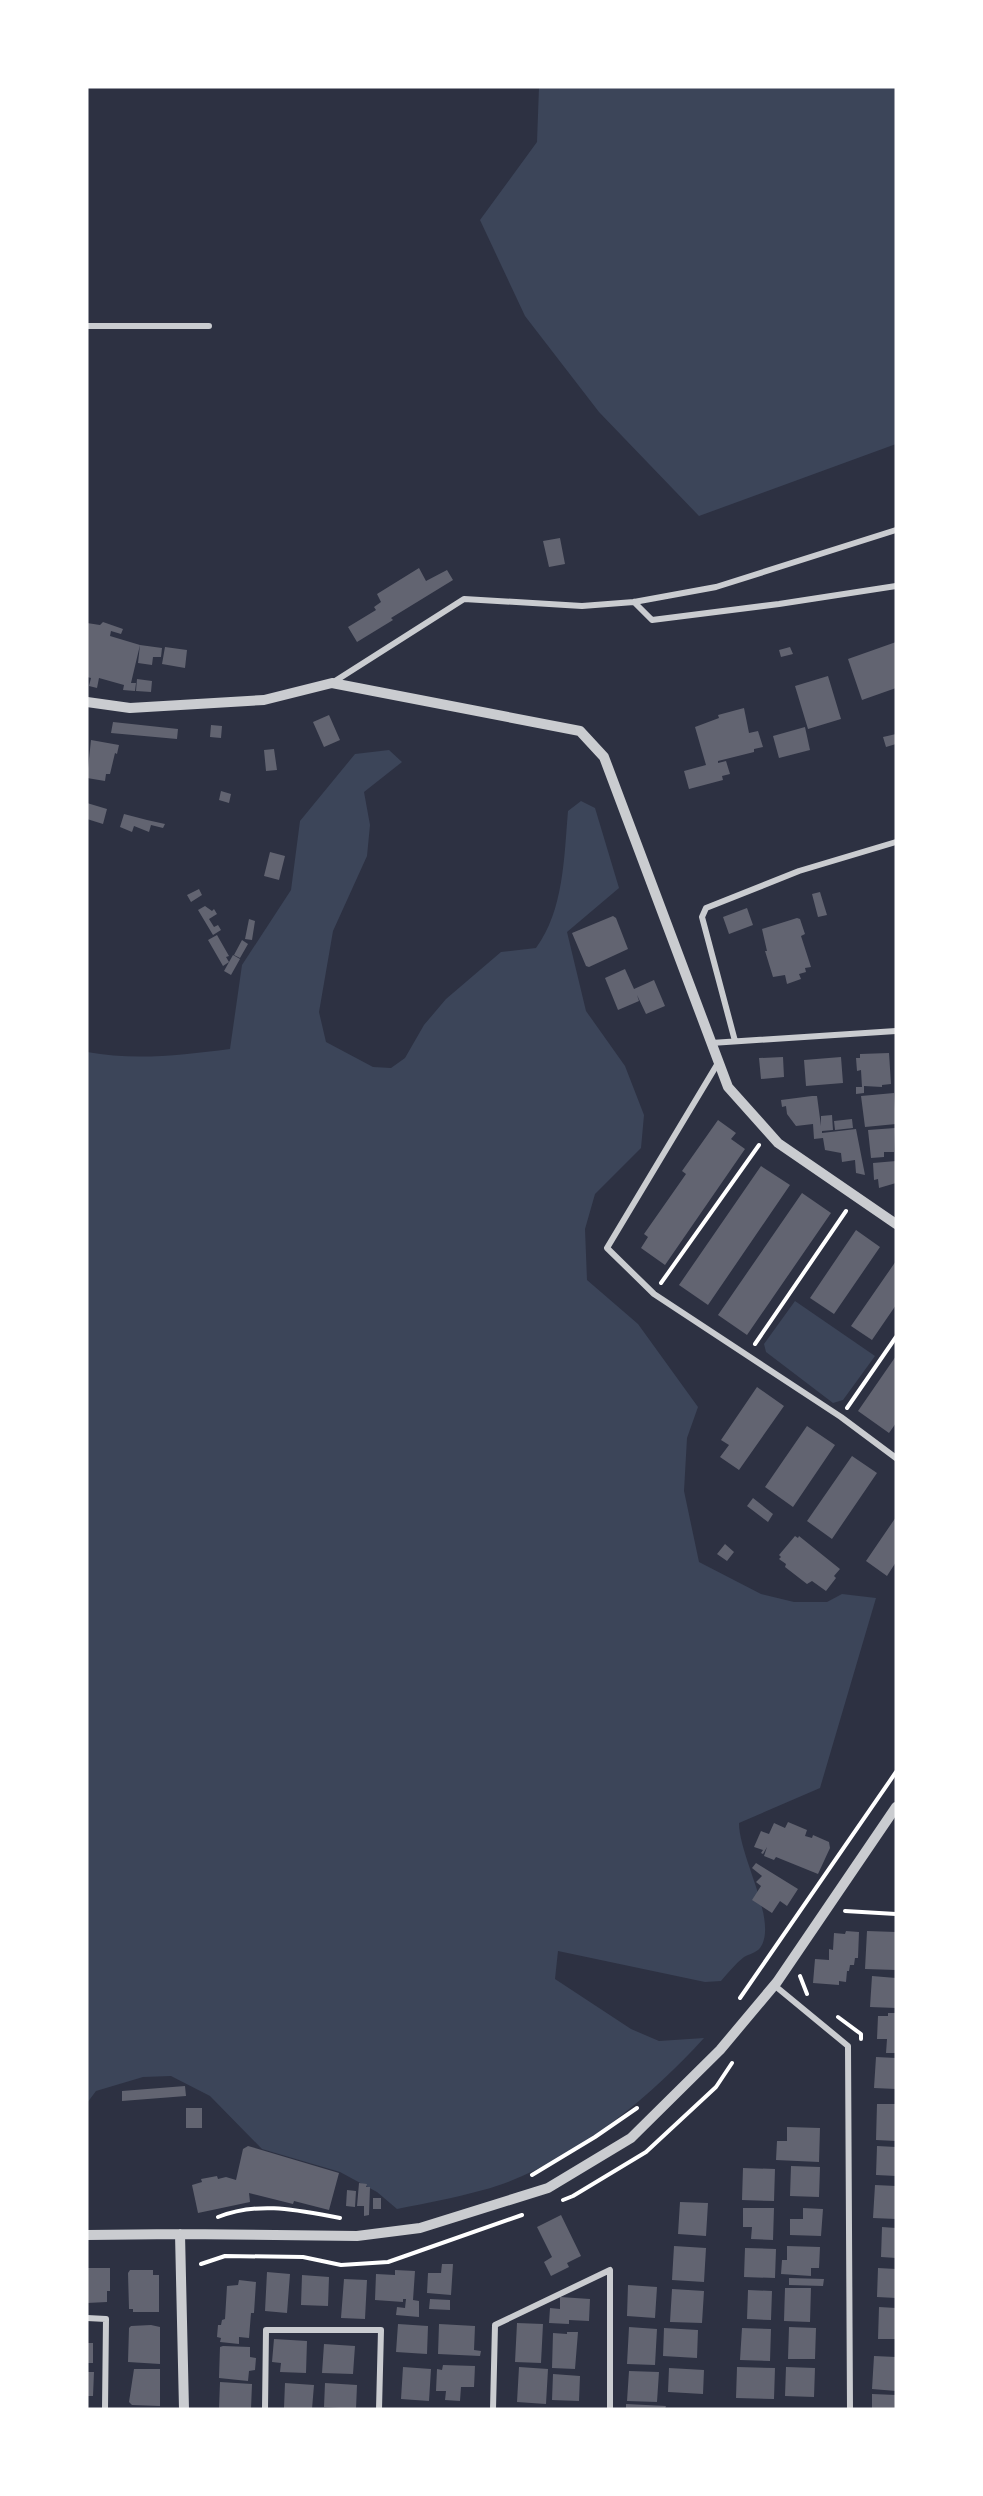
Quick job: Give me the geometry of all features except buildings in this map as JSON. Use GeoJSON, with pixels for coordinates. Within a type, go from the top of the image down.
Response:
{"type":"FeatureCollection","features":[{"type":"Feature","properties":{"kind":"street"},"geometry":{"type":"LineString","coordinates":[[87,326],[209,326]]}},
{"type":"Feature","properties":{"kind":"street"},"geometry":{"type":"LineString","coordinates":[[87,702],[130,708],[264,700],[332,683],[464,599],[582,606],[634,602],[716,587],[896,530]]}},
{"type":"Feature","properties":{"kind":"street"},"geometry":{"type":"LineString","coordinates":[[634,602],[652,620],[896,586]]}},
{"type":"Feature","properties":{"kind":"street"},"geometry":{"type":"LineString","coordinates":[[332,683],[580,731],[604,758],[728,1087],[778,1143],[896,1224]]}},
{"type":"Feature","properties":{"kind":"street"},"geometry":{"type":"LineString","coordinates":[[735,1041],[702,917],[706,908],[799,871],[896,842]]}},
{"type":"Feature","properties":{"kind":"street"},"geometry":{"type":"LineString","coordinates":[[711,1042],[896,1031]]}},
{"type":"Feature","properties":{"kind":"street"},"geometry":{"type":"LineString","coordinates":[[718,1062],[607,1248],[654,1294],[841,1417],[896,1458]]}},
{"type":"Feature","properties":{"kind":"street"},"geometry":{"type":"LineString","coordinates":[[87,2235],[368,2235],[420,2228],[548,2188],[631,2138],[720,2050],[774,1985],[896,1807]]}},
{"type":"Feature","properties":{"kind":"street"},"geometry":{"type":"LineString","coordinates":[[774,1985],[848,2046],[850,2409]]}},
{"type":"Feature","properties":{"kind":"street"},"geometry":{"type":"LineString","coordinates":[[180,2234],[184,2409]]}},
{"type":"Feature","properties":{"kind":"street"},"geometry":{"type":"LineString","coordinates":[[493,2409],[495,2325],[610,2270],[610,2409]]}},
{"type":"Feature","properties":{"kind":"street"},"geometry":{"type":"LineString","coordinates":[[87,2318],[106,2319],[105,2409]]}},
{"type":"Feature","properties":{"kind":"street"},"geometry":{"type":"LineString","coordinates":[[265,2409],[266,2330],[381,2330],[379,2409]]}},
{"type":"Feature","properties":{"kind":"path"},"geometry":{"type":"LineString","coordinates":[[654,1294],[759,1144]]}},
{"type":"Feature","properties":{"kind":"path"},"geometry":{"type":"LineString","coordinates":[[747,1355],[846,1211]]}},
{"type":"Feature","properties":{"kind":"path"},"geometry":{"type":"LineString","coordinates":[[841,1417],[896,1337]]}},
{"type":"Feature","properties":{"kind":"path"},"geometry":{"type":"LineString","coordinates":[[738,2000],[896,1772]]}},
{"type":"Feature","properties":{"kind":"path"},"geometry":{"type":"LineString","coordinates":[[847,1902],[841,1911],[896,1914]]}},
{"type":"Feature","properties":{"kind":"path"},"geometry":{"type":"LineString","coordinates":[[788,1997],[797,1970]]}},
{"type":"Feature","properties":{"kind":"path"},"geometry":{"type":"LineString","coordinates":[[552,2204],[573,2196],[646,2152],[716,2087],[736,2057]]}},
{"type":"Feature","properties":{"kind":"path"},"geometry":{"type":"LineString","coordinates":[[530,2176],[595,2137],[639,2106]]}},
{"type":"Feature","properties":{"kind":"path"},"geometry":{"type":"LineString","coordinates":[[207,2218],[254,2207],[305,2211],[350,2220]]}},
{"type":"Feature","properties":{"kind":"path"},"geometry":{"type":"LineString","coordinates":[[201,2264],[225,2256],[303,2257],[341,2265],[388,2262],[530,2212]]}},
{"type":"Feature","properties":{"kind":"shaded area"},"geometry":{"type":"Polygon","coordinates":[[[539,87],[896,87],[896,444],[699,516],[599,412],[525,316],[480,220],[537,142],[539,87]]]}},
{"type":"Feature","properties":{"kind":"shaded area"},"geometry":{"type":"Polygon","coordinates":[[[389,750],[402,762],[364,792],[370,825],[367,856],[333,931],[319,1012],[326,1042],[373,1067],[391,1068],[405,1058],[424,1025],[446,999],[501,952],[536,948],[552,917],[557,900],[564,865],[568,811],[581,801],[595,808],[619,888],[567,932],[586,1011],[625,1066],[644,1115],[641,1148],[595,1194],[585,1229],[587,1280],[638,1324],[698,1407],[687,1438],[684,1491],[699,1562],[761,1594],[794,1602],[827,1602],[842,1594],[876,1598],[820,1788],[739,1823],[745,1853],[765,1922],[765,1937],[760,1948],[744,1957],[721,1981],[705,1982],[558,1951],[555,1979],[631,2029],[659,2041],[704,2038],[631,2108],[574,2149],[544,2166],[514,2180],[483,2190],[397,2209],[377,2192],[340,2172],[262,2149],[210,2096],[171,2076],[143,2077],[96,2091],[87,2103],[87,1052],[141,1057],[230,1049],[242,965],[291,890],[300,821],[355,754],[389,750]]]}},
{"type":"Feature","properties":{"kind":"shaded area"},"geometry":{"type":"Polygon","coordinates":[[[795,1301],[875,1356],[843,1400],[833,1403],[766,1352],[764,1344],[795,1301]]]}}]}
